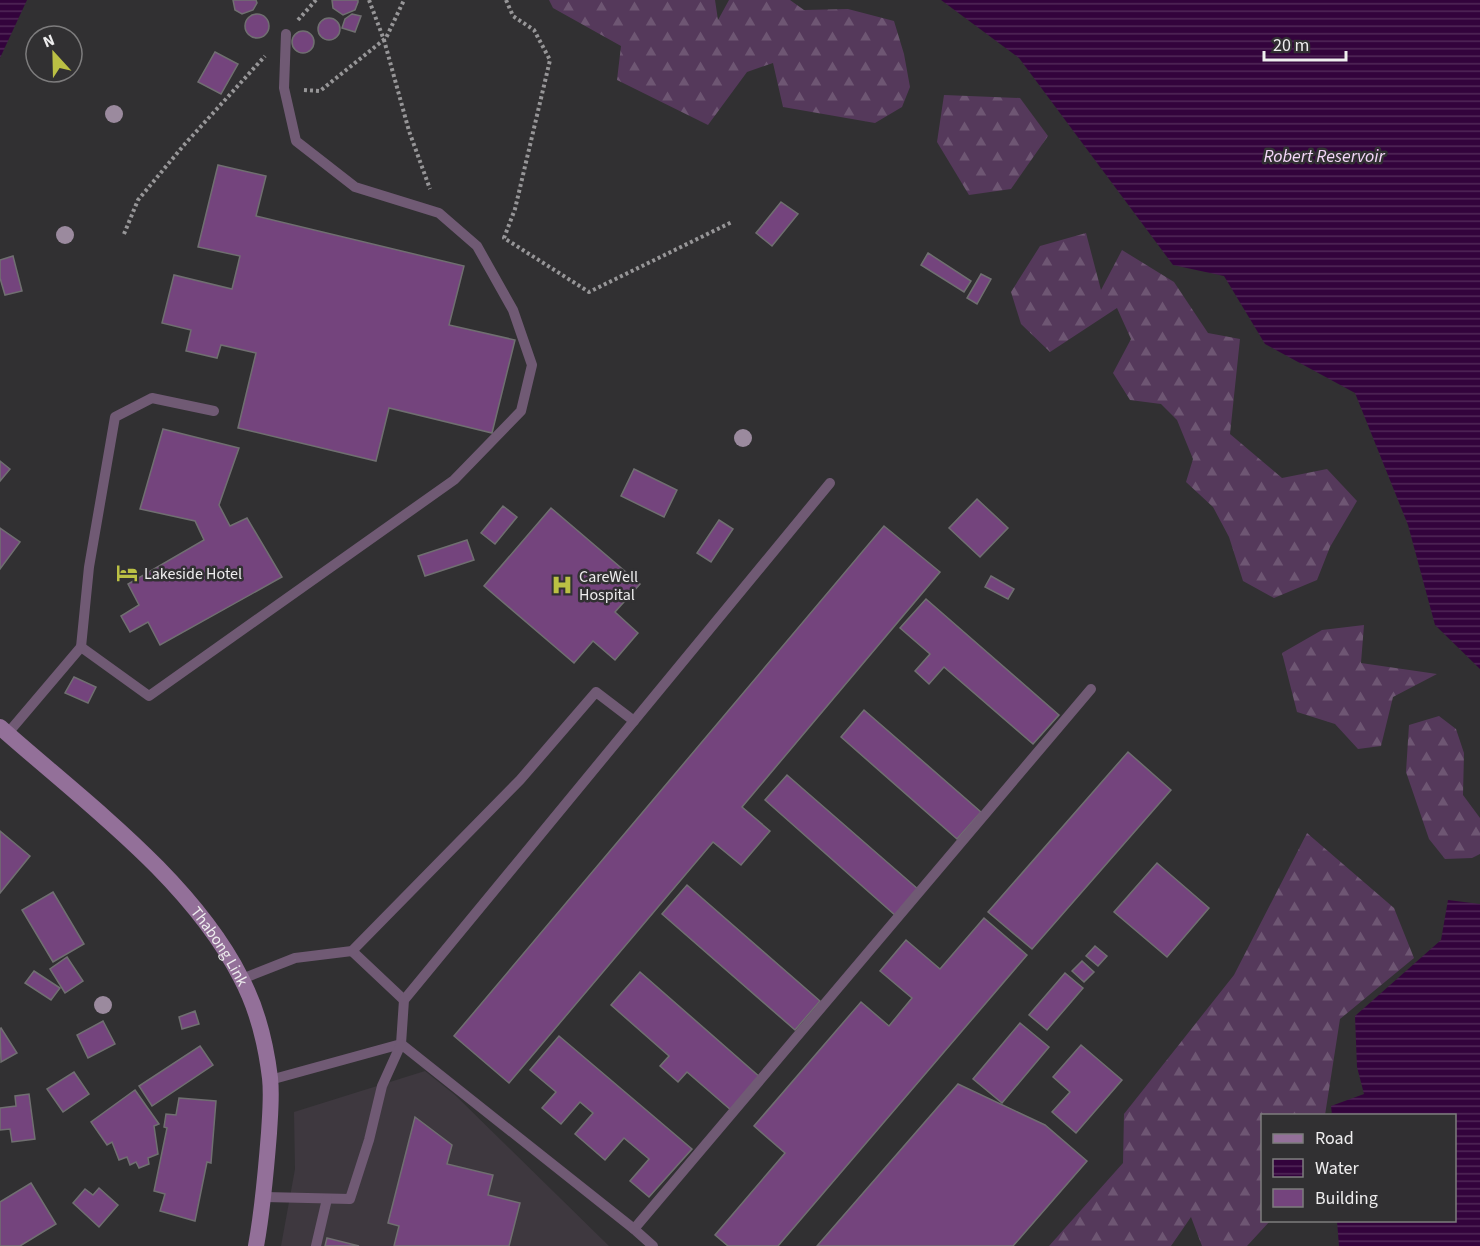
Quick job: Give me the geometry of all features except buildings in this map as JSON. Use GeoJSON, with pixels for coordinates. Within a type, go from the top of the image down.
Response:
{"type":"FeatureCollection","features":[{"type":"Feature","properties":{"kind":"main road","name":"Thabong Link"},"geometry":{"type":"LineString","coordinates":[[4,730],[133,843],[186,900],[218,939],[242,979],[258,1023],[270,1080],[265,1197],[256,1246]]}},
{"type":"Feature","properties":{"kind":"lane"},"geometry":{"type":"LineString","coordinates":[[81,647],[149,696],[454,480],[521,411],[532,365],[513,310],[477,246],[439,213],[355,187],[296,141],[284,88],[286,34]]}},
{"type":"Feature","properties":{"kind":"lane"},"geometry":{"type":"LineString","coordinates":[[4,730],[81,647],[89,567],[115,417],[152,398],[214,411]]}},
{"type":"Feature","properties":{"kind":"lane"},"geometry":{"type":"LineString","coordinates":[[265,1197],[350,1199],[369,1140],[382,1086],[401,1044],[404,1000],[830,483]]}},
{"type":"Feature","properties":{"kind":"lane"},"geometry":{"type":"LineString","coordinates":[[634,1229],[1091,689]]}},
{"type":"Feature","properties":{"kind":"lane"},"geometry":{"type":"LineString","coordinates":[[242,979],[296,958],[352,951],[520,780],[596,692],[634,721]]}},
{"type":"Feature","properties":{"kind":"lane"},"geometry":{"type":"LineString","coordinates":[[352,951],[404,1000]]}},
{"type":"Feature","properties":{"kind":"lane"},"geometry":{"type":"LineString","coordinates":[[401,1044],[653,1246]]}},
{"type":"Feature","properties":{"kind":"lane"},"geometry":{"type":"LineString","coordinates":[[270,1080],[401,1044]]}},
{"type":"Feature","properties":{"kind":"lane"},"geometry":{"type":"LineString","coordinates":[[316,1246],[327,1199]]}},
{"type":"Feature","properties":{"kind":"path"},"geometry":{"type":"LineString","coordinates":[[124,234],[138,200],[184,145],[316,0]]}},
{"type":"Feature","properties":{"kind":"path"},"geometry":{"type":"LineString","coordinates":[[369,0],[384,40],[409,131],[439,213]]}},
{"type":"Feature","properties":{"kind":"path"},"geometry":{"type":"LineString","coordinates":[[284,88],[320,91],[384,40],[404,0]]}},
{"type":"Feature","properties":{"kind":"path"},"geometry":{"type":"LineString","coordinates":[[506,0],[513,16],[534,30],[549,60],[514,209],[504,238],[589,292],[732,222]]}},
{"type":"Feature","properties":{"kind":"shaded area"},"geometry":{"type":"Polygon","coordinates":[[[425,1071],[455,1095],[609,1246],[281,1246],[295,1169],[294,1112],[425,1071]]]}},
{"type":"Feature","properties":{"kind":"green space"},"geometry":{"type":"Polygon","coordinates":[[[549,0],[715,0],[718,20],[729,0],[790,0],[804,10],[848,9],[894,21],[904,54],[910,87],[902,107],[875,123],[783,107],[773,63],[747,72],[708,125],[617,80],[621,46],[553,8],[549,0]]]}},
{"type":"Feature","properties":{"kind":"green space"},"geometry":{"type":"Polygon","coordinates":[[[944,95],[1020,98],[1048,136],[1011,189],[969,195],[937,142],[944,95]]]}},
{"type":"Feature","properties":{"kind":"green space"},"geometry":{"type":"Polygon","coordinates":[[[1086,233],[1101,290],[1122,250],[1174,282],[1208,333],[1240,339],[1230,434],[1282,478],[1327,469],[1357,501],[1330,547],[1317,580],[1274,598],[1243,581],[1229,537],[1213,507],[1186,482],[1193,459],[1177,420],[1161,404],[1130,400],[1113,373],[1131,339],[1117,308],[1050,352],[1021,324],[1011,292],[1040,246],[1086,233]]]}},
{"type":"Feature","properties":{"kind":"green space"},"geometry":{"type":"Polygon","coordinates":[[[1364,625],[1361,663],[1437,674],[1393,697],[1381,746],[1358,749],[1335,724],[1297,712],[1282,653],[1322,630],[1364,625]]]}},
{"type":"Feature","properties":{"kind":"green space"},"geometry":{"type":"Polygon","coordinates":[[[1439,716],[1456,729],[1464,753],[1463,795],[1480,818],[1480,854],[1472,858],[1445,859],[1429,839],[1406,772],[1409,725],[1439,716]]]}},
{"type":"Feature","properties":{"kind":"green space"},"geometry":{"type":"Polygon","coordinates":[[[1307,833],[1394,908],[1414,958],[1340,1019],[1325,1114],[1261,1114],[1261,1222],[1269,1222],[1247,1246],[1202,1246],[1191,1217],[1171,1246],[1049,1246],[1123,1163],[1124,1114],[1234,975],[1307,833]]]}},
{"type":"Feature","properties":{"kind":"water"},"geometry":{"type":"Polygon","coordinates":[[[0,0],[27,0],[0,58],[0,0]]]}},
{"type":"Feature","properties":{"kind":"water","name":"Robert Reservoir"},"geometry":{"type":"Polygon","coordinates":[[[941,0],[1480,0],[1480,669],[1435,625],[1408,525],[1355,393],[1265,344],[1224,276],[1173,265],[1019,58],[941,0]]]}},
{"type":"Feature","properties":{"kind":"water"},"geometry":{"type":"Polygon","coordinates":[[[1448,900],[1480,904],[1480,1246],[1339,1246],[1337,1222],[1456,1222],[1456,1114],[1332,1114],[1331,1106],[1364,1094],[1357,1067],[1355,1016],[1441,940],[1448,900]]]}},
{"type":"Feature","properties":{"kind":"place","name":"Lakeside Hotel"},"geometry":{"type":"Point","coordinates":[127,573]}},
{"type":"Feature","properties":{"kind":"place","name":"CareWell Hospital"},"geometry":{"type":"Point","coordinates":[562,585]}}]}
